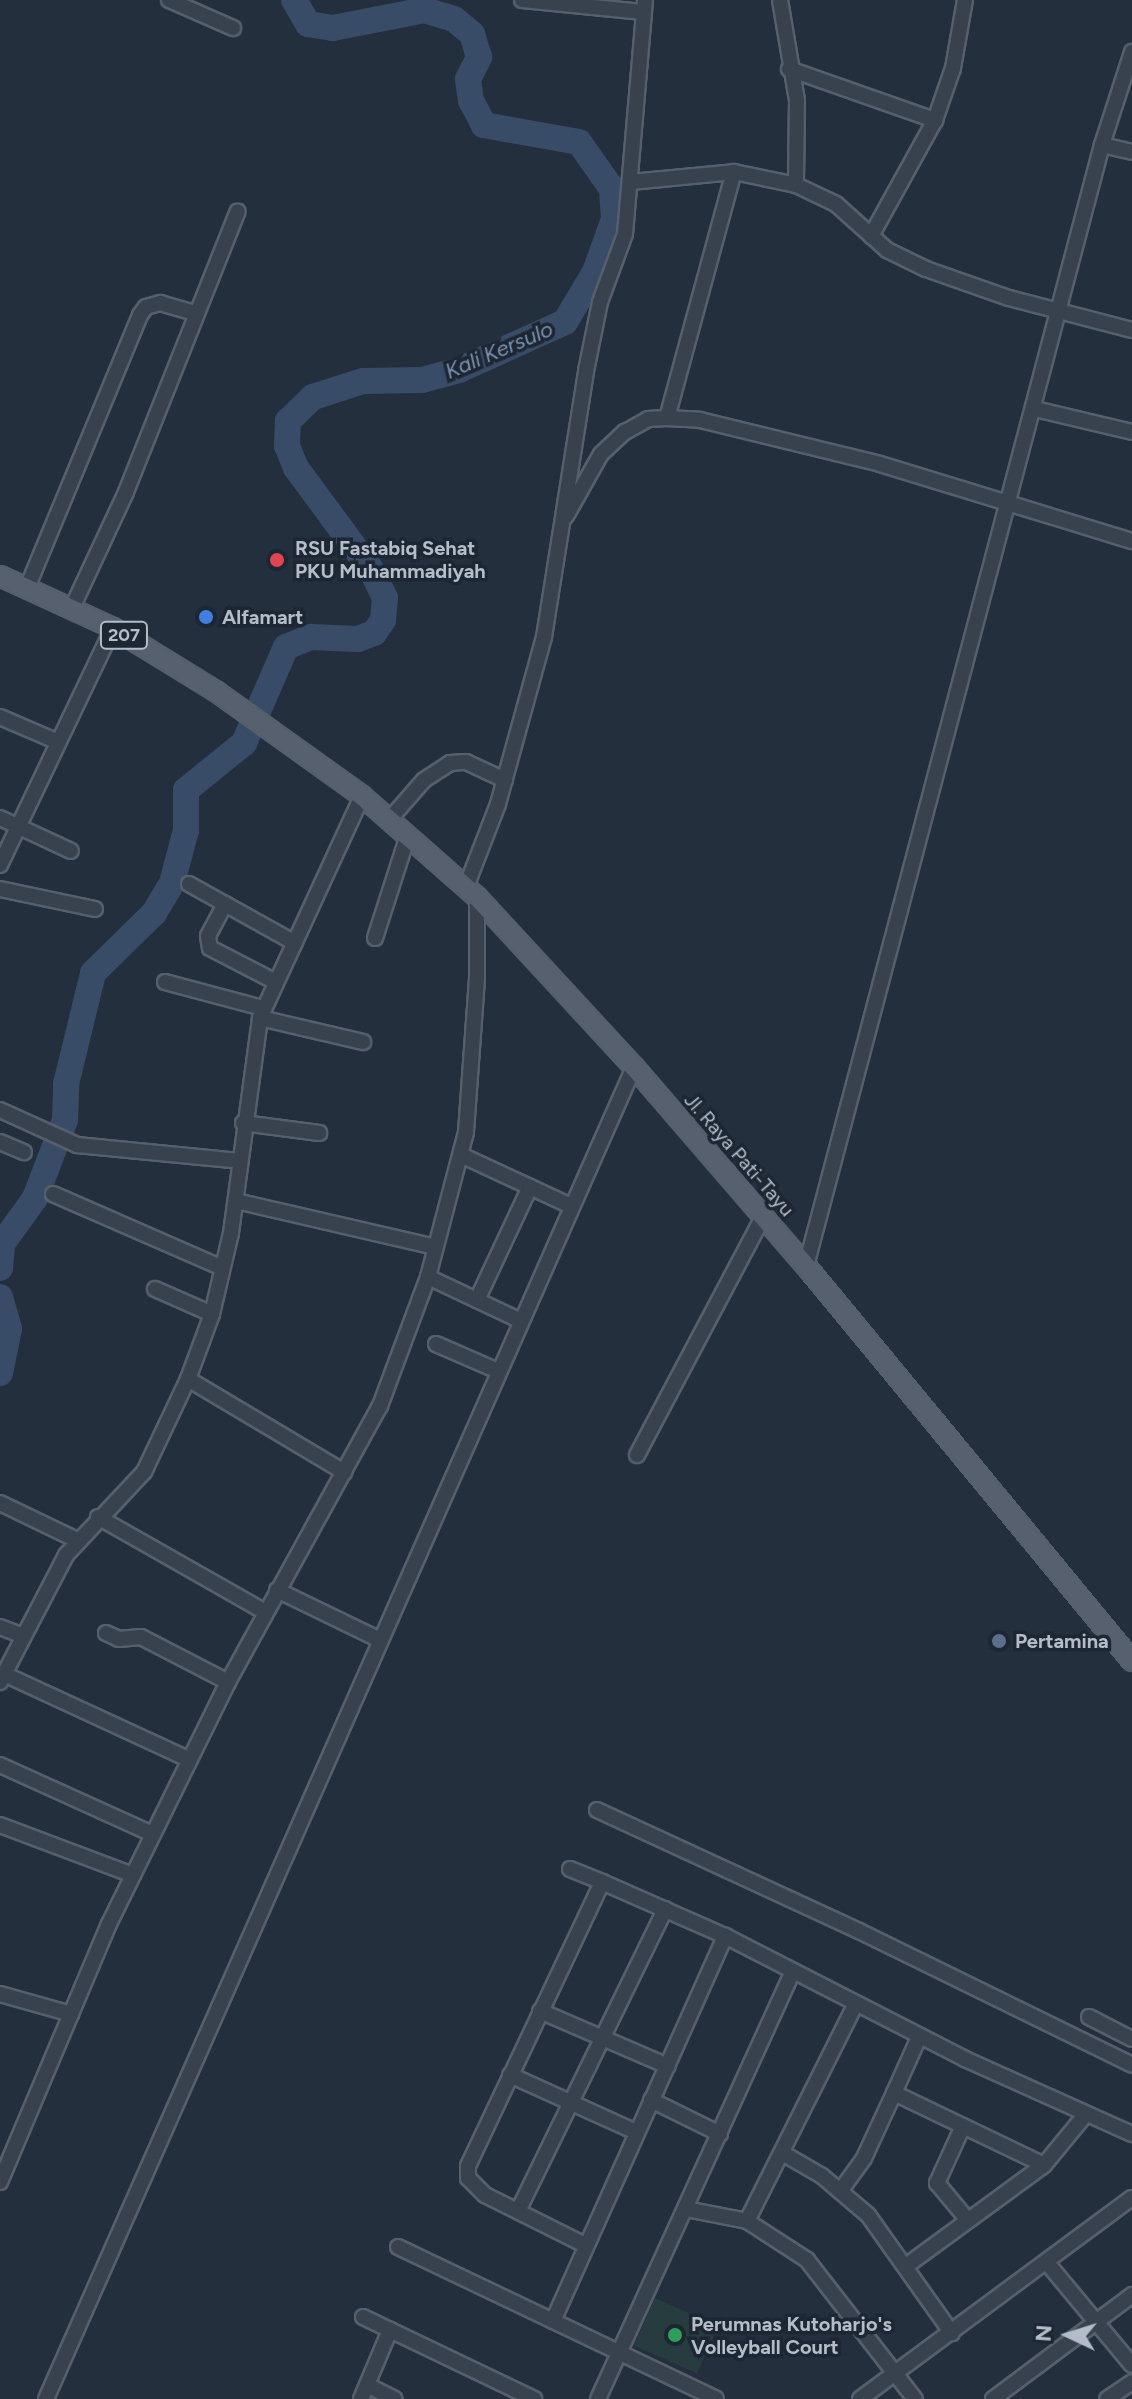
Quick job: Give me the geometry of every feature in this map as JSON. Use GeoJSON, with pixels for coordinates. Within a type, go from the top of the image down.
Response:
{"type":"FeatureCollection","features":[{"type":"Feature","properties":{"kind":"main road","name":"207"},"geometry":{"type":"LineString","coordinates":[[0,576],[113,628]]}},
{"type":"Feature","properties":{"kind":"main road","name":"Jl. Raya Pati-Tayu"},"geometry":{"type":"LineString","coordinates":[[113,628],[240,709],[362,796],[471,892],[634,1067],[806,1266],[1132,1661]]}},
{"type":"Feature","properties":{"kind":"street"},"geometry":{"type":"LineString","coordinates":[[169,0],[233,28]]}},
{"type":"Feature","properties":{"kind":"street"},"geometry":{"type":"LineString","coordinates":[[0,2182],[71,2014],[188,1759],[265,1612],[380,1406],[428,1277],[461,1155],[477,977],[471,892],[544,637],[559,526],[600,302],[625,234],[644,6],[522,0]]}},
{"type":"Feature","properties":{"kind":"street"},"geometry":{"type":"LineString","coordinates":[[780,0],[789,69],[797,100],[796,185]]}},
{"type":"Feature","properties":{"kind":"street"},"geometry":{"type":"LineString","coordinates":[[871,236],[935,120],[953,68],[965,0]]}},
{"type":"Feature","properties":{"kind":"street"},"geometry":{"type":"LineString","coordinates":[[806,1266],[1010,505],[1102,145],[1132,52]]}},
{"type":"Feature","properties":{"kind":"street"},"geometry":{"type":"LineString","coordinates":[[789,69],[935,120]]}},
{"type":"Feature","properties":{"kind":"street"},"geometry":{"type":"LineString","coordinates":[[1102,145],[1132,152]]}},
{"type":"Feature","properties":{"kind":"street"},"geometry":{"type":"LineString","coordinates":[[631,182],[734,172],[796,185],[836,204],[887,250],[926,269],[1132,330]]}},
{"type":"Feature","properties":{"kind":"street"},"geometry":{"type":"LineString","coordinates":[[667,418],[734,172]]}},
{"type":"Feature","properties":{"kind":"street"},"geometry":{"type":"LineString","coordinates":[[72,608],[126,492],[238,211]]}},
{"type":"Feature","properties":{"kind":"street"},"geometry":{"type":"LineString","coordinates":[[27,588],[140,315],[146,307],[160,303],[195,313]]}},
{"type":"Feature","properties":{"kind":"street"},"geometry":{"type":"LineString","coordinates":[[1035,409],[1132,432]]}},
{"type":"Feature","properties":{"kind":"street"},"geometry":{"type":"LineString","coordinates":[[559,526],[601,454],[637,426],[667,418],[700,420],[850,457],[1132,541]]}},
{"type":"Feature","properties":{"kind":"street"},"geometry":{"type":"LineString","coordinates":[[0,865],[113,628]]}},
{"type":"Feature","properties":{"kind":"street"},"geometry":{"type":"LineString","coordinates":[[0,717],[58,742]]}},
{"type":"Feature","properties":{"kind":"street"},"geometry":{"type":"LineString","coordinates":[[389,820],[424,780],[450,763],[466,762],[505,780]]}},
{"type":"Feature","properties":{"kind":"street"},"geometry":{"type":"LineString","coordinates":[[188,1759],[2,1678],[77,1540],[144,1472],[188,1379],[212,1314],[236,1201],[243,1123],[262,1013],[362,796]]}},
{"type":"Feature","properties":{"kind":"street"},"geometry":{"type":"LineString","coordinates":[[0,818],[71,851]]}},
{"type":"Feature","properties":{"kind":"street"},"geometry":{"type":"LineString","coordinates":[[375,938],[408,835]]}},
{"type":"Feature","properties":{"kind":"street"},"geometry":{"type":"LineString","coordinates":[[189,884],[295,943]]}},
{"type":"Feature","properties":{"kind":"street"},"geometry":{"type":"LineString","coordinates":[[0,889],[95,909]]}},
{"type":"Feature","properties":{"kind":"street"},"geometry":{"type":"LineString","coordinates":[[225,904],[209,932],[210,948],[276,982]]}},
{"type":"Feature","properties":{"kind":"street"},"geometry":{"type":"LineString","coordinates":[[165,982],[363,1042]]}},
{"type":"Feature","properties":{"kind":"street"},"geometry":{"type":"LineString","coordinates":[[46,2399],[378,1639],[634,1067]]}},
{"type":"Feature","properties":{"kind":"street"},"geometry":{"type":"LineString","coordinates":[[0,1110],[60,1139],[239,1161]]}},
{"type":"Feature","properties":{"kind":"street"},"geometry":{"type":"LineString","coordinates":[[243,1123],[319,1133]]}},
{"type":"Feature","properties":{"kind":"street"},"geometry":{"type":"LineString","coordinates":[[0,1142],[24,1152]]}},
{"type":"Feature","properties":{"kind":"street"},"geometry":{"type":"LineString","coordinates":[[461,1155],[571,1206]]}},
{"type":"Feature","properties":{"kind":"street"},"geometry":{"type":"LineString","coordinates":[[477,1300],[530,1187]]}},
{"type":"Feature","properties":{"kind":"street"},"geometry":{"type":"LineString","coordinates":[[53,1194],[222,1268]]}},
{"type":"Feature","properties":{"kind":"street"},"geometry":{"type":"LineString","coordinates":[[236,1201],[435,1247]]}},
{"type":"Feature","properties":{"kind":"street"},"geometry":{"type":"LineString","coordinates":[[637,1455],[763,1217]]}},
{"type":"Feature","properties":{"kind":"street"},"geometry":{"type":"LineString","coordinates":[[428,1277],[521,1321]]}},
{"type":"Feature","properties":{"kind":"street"},"geometry":{"type":"LineString","coordinates":[[155,1289],[212,1314]]}},
{"type":"Feature","properties":{"kind":"street"},"geometry":{"type":"LineString","coordinates":[[436,1344],[498,1371]]}},
{"type":"Feature","properties":{"kind":"street"},"geometry":{"type":"LineString","coordinates":[[188,1379],[344,1472]]}},
{"type":"Feature","properties":{"kind":"street"},"geometry":{"type":"LineString","coordinates":[[0,1503],[77,1540]]}},
{"type":"Feature","properties":{"kind":"street"},"geometry":{"type":"LineString","coordinates":[[98,1517],[265,1612]]}},
{"type":"Feature","properties":{"kind":"street"},"geometry":{"type":"LineString","coordinates":[[277,1590],[378,1639]]}},
{"type":"Feature","properties":{"kind":"street"},"geometry":{"type":"LineString","coordinates":[[0,1627],[23,1636]]}},
{"type":"Feature","properties":{"kind":"street"},"geometry":{"type":"LineString","coordinates":[[106,1633],[119,1639],[141,1637],[228,1682]]}},
{"type":"Feature","properties":{"kind":"street"},"geometry":{"type":"LineString","coordinates":[[0,1765],[152,1834]]}},
{"type":"Feature","properties":{"kind":"street"},"geometry":{"type":"LineString","coordinates":[[597,1810],[859,1931],[1132,2065]]}},
{"type":"Feature","properties":{"kind":"street"},"geometry":{"type":"LineString","coordinates":[[0,1825],[133,1875]]}},
{"type":"Feature","properties":{"kind":"street"},"geometry":{"type":"LineString","coordinates":[[570,1869],[725,1936],[792,1974],[919,2037],[1132,2134]]}},
{"type":"Feature","properties":{"kind":"street"},"geometry":{"type":"LineString","coordinates":[[583,2244],[474,2188],[468,2166],[602,1882]]}},
{"type":"Feature","properties":{"kind":"street"},"geometry":{"type":"LineString","coordinates":[[518,2211],[665,1909]]}},
{"type":"Feature","properties":{"kind":"street"},"geometry":{"type":"LineString","coordinates":[[553,2321],[583,2244],[668,2066],[725,1936]]}},
{"type":"Feature","properties":{"kind":"street"},"geometry":{"type":"LineString","coordinates":[[598,2399],[792,1974]]}},
{"type":"Feature","properties":{"kind":"street"},"geometry":{"type":"LineString","coordinates":[[0,1994],[71,2014]]}},
{"type":"Feature","properties":{"kind":"street"},"geometry":{"type":"LineString","coordinates":[[747,2221],[784,2154],[855,2005]]}},
{"type":"Feature","properties":{"kind":"street"},"geometry":{"type":"LineString","coordinates":[[540,2011],[668,2066]]}},
{"type":"Feature","properties":{"kind":"street"},"geometry":{"type":"LineString","coordinates":[[1089,2017],[1132,2039]]}},
{"type":"Feature","properties":{"kind":"street"},"geometry":{"type":"LineString","coordinates":[[841,2190],[864,2158],[919,2037]]}},
{"type":"Feature","properties":{"kind":"street"},"geometry":{"type":"LineString","coordinates":[[510,2075],[636,2132]]}},
{"type":"Feature","properties":{"kind":"street"},"geometry":{"type":"LineString","coordinates":[[894,2093],[1044,2165]]}},
{"type":"Feature","properties":{"kind":"street"},"geometry":{"type":"LineString","coordinates":[[651,2100],[720,2134]]}},
{"type":"Feature","properties":{"kind":"street"},"geometry":{"type":"LineString","coordinates":[[906,2266],[1044,2165],[1086,2114]]}},
{"type":"Feature","properties":{"kind":"street"},"geometry":{"type":"LineString","coordinates":[[963,2126],[937,2183],[967,2219]]}},
{"type":"Feature","properties":{"kind":"street"},"geometry":{"type":"LineString","coordinates":[[784,2154],[841,2190],[868,2215],[952,2333]]}},
{"type":"Feature","properties":{"kind":"street"},"geometry":{"type":"LineString","coordinates":[[860,2399],[1048,2264],[1132,2198]]}},
{"type":"Feature","properties":{"kind":"street"},"geometry":{"type":"LineString","coordinates":[[686,2209],[747,2221],[807,2260],[915,2399]]}},
{"type":"Feature","properties":{"kind":"street"},"geometry":{"type":"LineString","coordinates":[[398,2247],[716,2399]]}},
{"type":"Feature","properties":{"kind":"street"},"geometry":{"type":"LineString","coordinates":[[1048,2264],[1132,2365]]}},
{"type":"Feature","properties":{"kind":"street"},"geometry":{"type":"LineString","coordinates":[[993,2399],[1132,2295]]}},
{"type":"Feature","properties":{"kind":"street"},"geometry":{"type":"LineString","coordinates":[[363,2317],[527,2397]]}},
{"type":"Feature","properties":{"kind":"street"},"geometry":{"type":"LineString","coordinates":[[390,2330],[364,2392],[395,2399]]}},
{"type":"Feature","properties":{"kind":"street"},"geometry":{"type":"LineString","coordinates":[[1107,2399],[1132,2382]]}},
{"type":"Feature","properties":{"kind":"green space","name":"Perumnas Kutoharjo's Volleyball Court"},"geometry":{"type":"Polygon","coordinates":[[[655,2298],[718,2326],[697,2374],[634,2346],[655,2298]]]}},
{"type":"Feature","properties":{"kind":"waterway","name":"Kali Kersulo"},"geometry":{"type":"LineString","coordinates":[[0,1268],[2,1244],[35,1198],[65,1120],[66,1084],[93,973],[154,913],[172,883],[186,830],[186,790],[244,743],[286,647],[311,637],[358,639],[374,633],[383,620],[385,598],[372,571],[296,468],[287,446],[288,421],[313,397],[363,381],[422,380],[459,370],[565,322],[595,272],[614,219],[612,189],[579,142],[484,125],[471,101],[468,79],[479,57],[472,34],[454,19],[425,10],[333,28],[308,24],[294,0]]}},
{"type":"Feature","properties":{"kind":"waterway"},"geometry":{"type":"LineString","coordinates":[[0,1297],[9,1329],[0,1373]]}},
{"type":"Feature","properties":{"kind":"place","name":"RSU Fastabiq Sehat PKU Muhammadiyah"},"geometry":{"type":"Point","coordinates":[277,560]}},
{"type":"Feature","properties":{"kind":"place","name":"Alfamart"},"geometry":{"type":"Point","coordinates":[206,617]}},
{"type":"Feature","properties":{"kind":"place","name":"Pertamina"},"geometry":{"type":"Point","coordinates":[999,1641]}},
{"type":"Feature","properties":{"kind":"place","name":"Perumnas Kutoharjo's Volleyball Court"},"geometry":{"type":"Point","coordinates":[675,2335]}}]}
